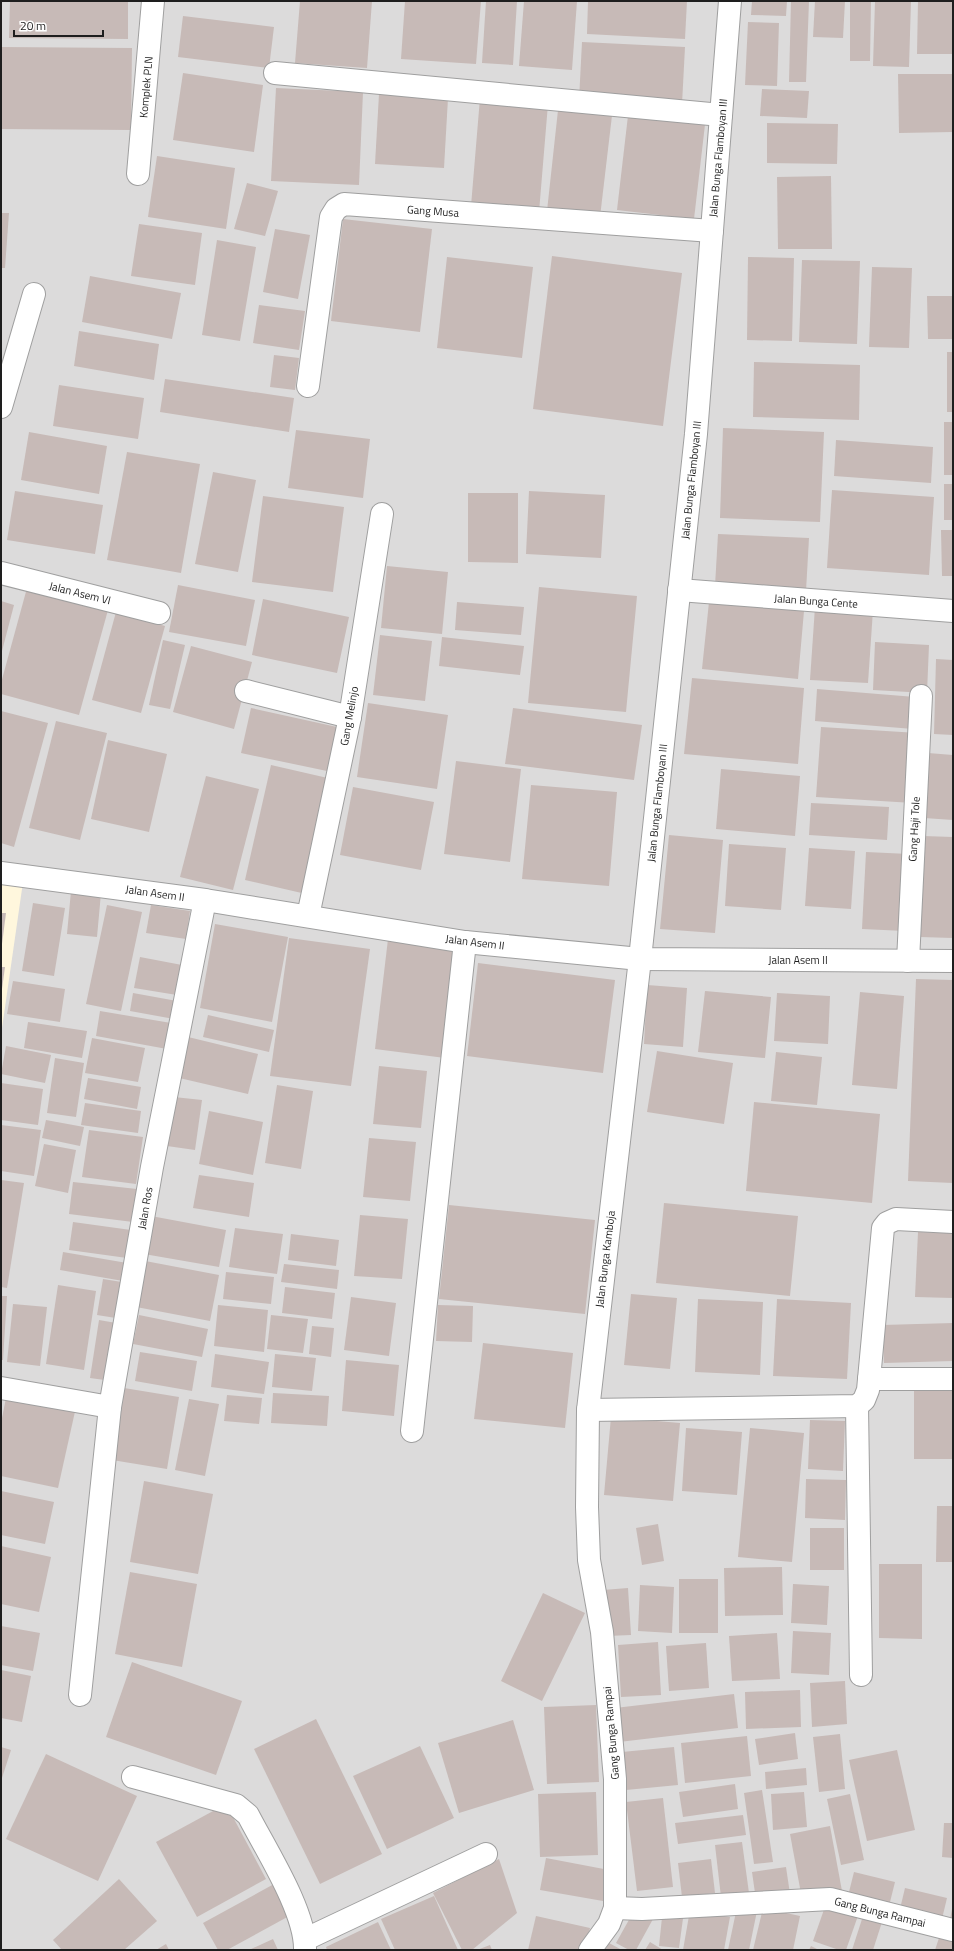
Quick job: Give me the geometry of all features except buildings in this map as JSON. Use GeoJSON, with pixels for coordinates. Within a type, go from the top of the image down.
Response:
{"type":"FeatureCollection","features":[{"type":"Feature","properties":{"kind":"street","name":"Komplek PLN"},"geometry":{"type":"LineString","coordinates":[[138,174],[153,1]]}},
{"type":"Feature","properties":{"kind":"street","name":"Jalan Bunga Flamboyan III"},"geometry":{"type":"LineString","coordinates":[[640,959],[696,434],[730,1]]}},
{"type":"Feature","properties":{"kind":"street"},"geometry":{"type":"LineString","coordinates":[[275,73],[722,115]]}},
{"type":"Feature","properties":{"kind":"street","name":"Gang Musa"},"geometry":{"type":"LineString","coordinates":[[308,386],[331,217],[336,208],[344,204],[712,231]]}},
{"type":"Feature","properties":{"kind":"street"},"geometry":{"type":"LineString","coordinates":[[1,408],[34,294]]}},
{"type":"Feature","properties":{"kind":"street","name":"Gang Melinjo"},"geometry":{"type":"LineString","coordinates":[[308,916],[350,717],[382,514]]}},
{"type":"Feature","properties":{"kind":"street","name":"Jalan Asem VI"},"geometry":{"type":"LineString","coordinates":[[1,573],[159,613]]}},
{"type":"Feature","properties":{"kind":"street","name":"Jalan Bunga Cente"},"geometry":{"type":"LineString","coordinates":[[679,590],[953,612]]}},
{"type":"Feature","properties":{"kind":"street"},"geometry":{"type":"LineString","coordinates":[[246,691],[350,717]]}},
{"type":"Feature","properties":{"kind":"street","name":"Gang Haji Tole"},"geometry":{"type":"LineString","coordinates":[[908,961],[921,696]]}},
{"type":"Feature","properties":{"kind":"street","name":"Jalan Asem II"},"geometry":{"type":"LineString","coordinates":[[1,873],[205,900],[465,942],[640,959],[953,961]]}},
{"type":"Feature","properties":{"kind":"street","name":"Jalan Ros"},"geometry":{"type":"LineString","coordinates":[[80,1695],[110,1407],[152,1167],[205,900]]}},
{"type":"Feature","properties":{"kind":"street"},"geometry":{"type":"LineString","coordinates":[[412,1431],[465,942]]}},
{"type":"Feature","properties":{"kind":"street","name":"Jalan Bunga Kamboja"},"geometry":{"type":"LineString","coordinates":[[589,1560],[587,1507],[588,1410],[640,959]]}},
{"type":"Feature","properties":{"kind":"street"},"geometry":{"type":"LineString","coordinates":[[588,1410],[857,1406],[864,1400],[868,1390],[883,1228],[887,1223],[896,1219],[953,1222]]}},
{"type":"Feature","properties":{"kind":"street"},"geometry":{"type":"LineString","coordinates":[[869,1380],[953,1379]]}},
{"type":"Feature","properties":{"kind":"street"},"geometry":{"type":"LineString","coordinates":[[1,1388],[110,1407]]}},
{"type":"Feature","properties":{"kind":"street"},"geometry":{"type":"LineString","coordinates":[[857,1406],[861,1674]]}},
{"type":"Feature","properties":{"kind":"street","name":"Gang Bunga Rampai"},"geometry":{"type":"LineString","coordinates":[[589,1560],[602,1632],[615,1779],[615,1908],[609,1924],[590,1950]]}},
{"type":"Feature","properties":{"kind":"street"},"geometry":{"type":"LineString","coordinates":[[133,1778],[236,1805],[248,1815],[291,1897],[306,1945],[486,1854]]}},
{"type":"Feature","properties":{"kind":"street","name":"Gang Bunga Rampai"},"geometry":{"type":"LineString","coordinates":[[615,1908],[642,1909],[830,1899],[953,1930]]}},
{"type":"Feature","properties":{"kind":"shaded area"},"geometry":{"type":"Polygon","coordinates":[[[1,1],[953,1],[953,1950],[1,1950],[1,1]]]}},
{"type":"Feature","properties":{"kind":"shaded area"},"geometry":{"type":"Polygon","coordinates":[[[1,879],[23,882],[2,1028],[1,1028],[1,879]]]}}]}
